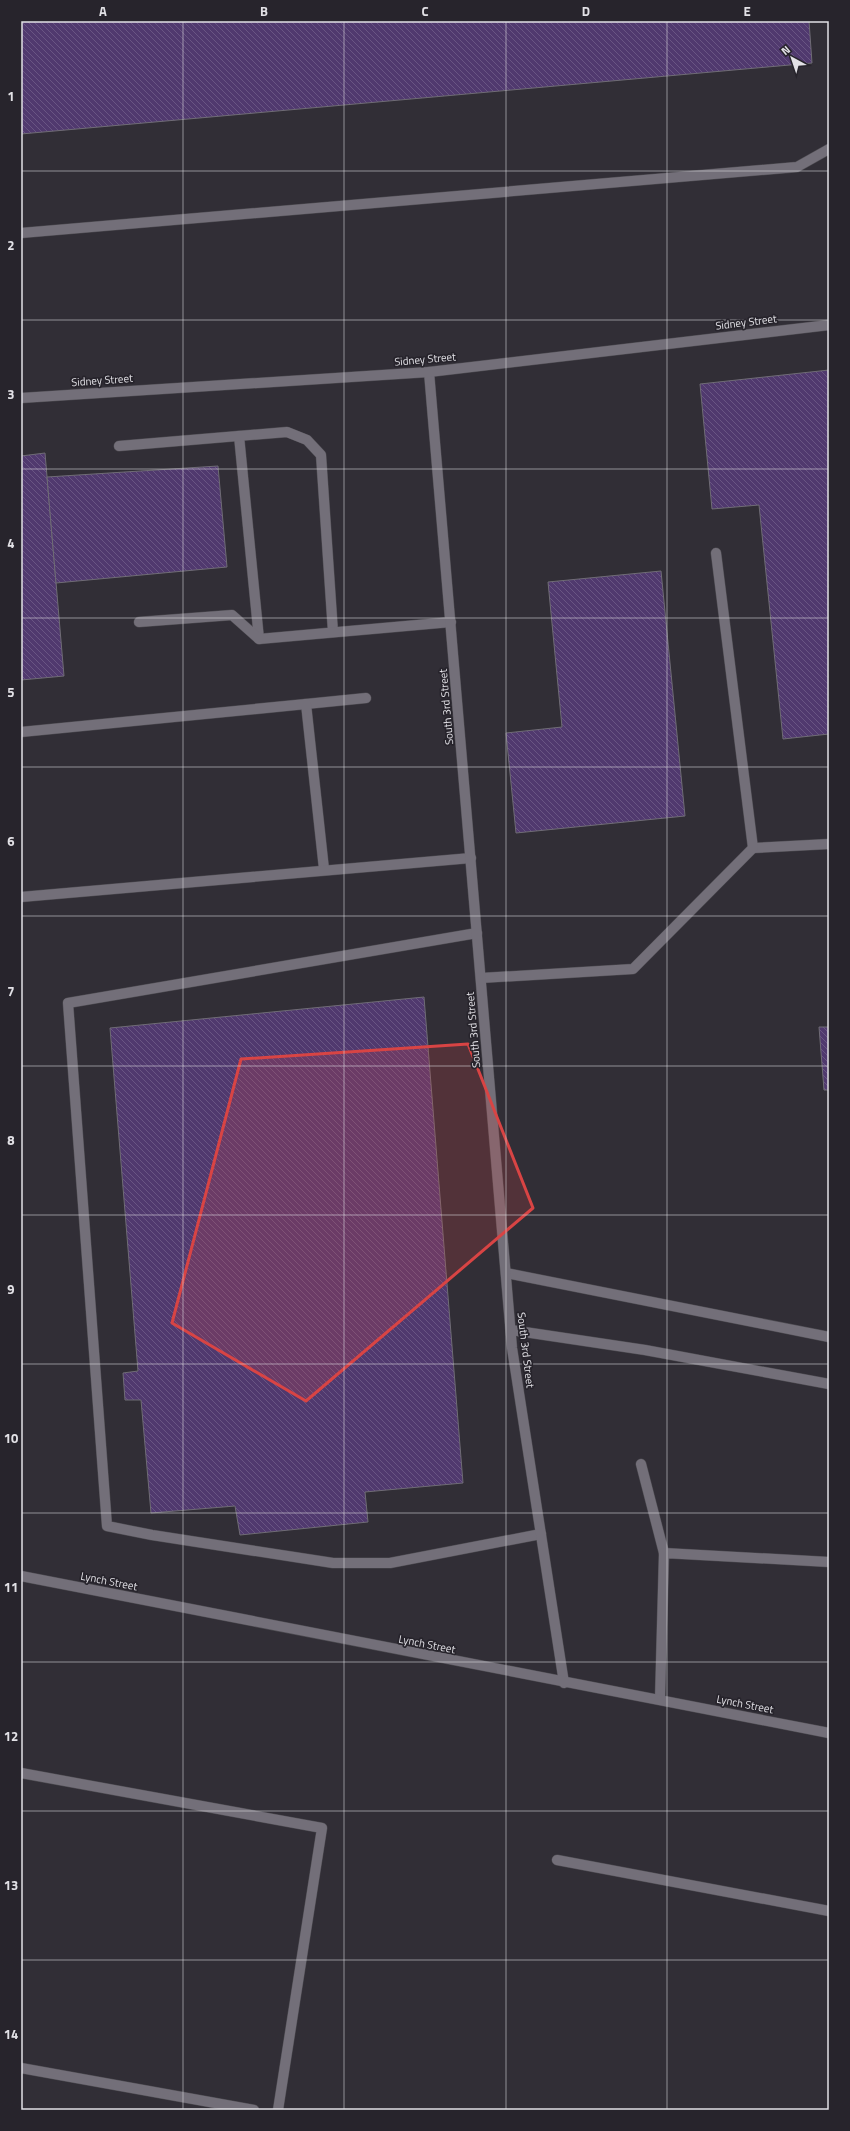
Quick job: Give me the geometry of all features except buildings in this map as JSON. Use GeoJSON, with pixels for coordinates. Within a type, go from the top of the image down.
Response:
{"type":"FeatureCollection","features":[{"type":"Feature","properties":{"kind":"street"},"geometry":{"type":"LineString","coordinates":[[21,233],[797,167],[829,149]]}},
{"type":"Feature","properties":{"kind":"street","name":"Sidney Street"},"geometry":{"type":"LineString","coordinates":[[21,398],[429,372],[829,325]]}},
{"type":"Feature","properties":{"kind":"street","name":"South 3rd Street"},"geometry":{"type":"LineString","coordinates":[[429,372],[511,1330],[564,1683]]}},
{"type":"Feature","properties":{"kind":"street"},"geometry":{"type":"LineString","coordinates":[[119,446],[287,432],[307,440],[321,455],[333,632]]}},
{"type":"Feature","properties":{"kind":"street"},"geometry":{"type":"LineString","coordinates":[[239,436],[259,639]]}},
{"type":"Feature","properties":{"kind":"street"},"geometry":{"type":"LineString","coordinates":[[716,552],[753,848]]}},
{"type":"Feature","properties":{"kind":"street"},"geometry":{"type":"LineString","coordinates":[[139,622],[232,615],[259,639],[451,622]]}},
{"type":"Feature","properties":{"kind":"street"},"geometry":{"type":"LineString","coordinates":[[21,732],[366,698]]}},
{"type":"Feature","properties":{"kind":"street"},"geometry":{"type":"LineString","coordinates":[[306,704],[324,869]]}},
{"type":"Feature","properties":{"kind":"street"},"geometry":{"type":"LineString","coordinates":[[481,978],[633,969],[753,848],[829,844]]}},
{"type":"Feature","properties":{"kind":"street"},"geometry":{"type":"LineString","coordinates":[[21,897],[324,869],[471,858]]}},
{"type":"Feature","properties":{"kind":"street"},"geometry":{"type":"LineString","coordinates":[[477,934],[68,1003],[107,1526],[152,1535],[333,1563],[390,1562],[541,1534]]}},
{"type":"Feature","properties":{"kind":"street"},"geometry":{"type":"LineString","coordinates":[[506,1273],[829,1337]]}},
{"type":"Feature","properties":{"kind":"street"},"geometry":{"type":"LineString","coordinates":[[511,1330],[645,1350],[829,1384]]}},
{"type":"Feature","properties":{"kind":"street"},"geometry":{"type":"LineString","coordinates":[[640,1464],[664,1553],[660,1699]]}},
{"type":"Feature","properties":{"kind":"street"},"geometry":{"type":"LineString","coordinates":[[664,1553],[829,1562]]}},
{"type":"Feature","properties":{"kind":"street","name":"Lynch Street"},"geometry":{"type":"LineString","coordinates":[[21,1576],[564,1683],[660,1699],[829,1733]]}},
{"type":"Feature","properties":{"kind":"street"},"geometry":{"type":"LineString","coordinates":[[21,1773],[322,1828],[278,2110]]}},
{"type":"Feature","properties":{"kind":"street"},"geometry":{"type":"LineString","coordinates":[[557,1860],[829,1911]]}},
{"type":"Feature","properties":{"kind":"street"},"geometry":{"type":"LineString","coordinates":[[21,2068],[254,2110]]}},
{"type":"Feature","properties":{"kind":"highlighted area"},"geometry":{"type":"Polygon","coordinates":[[[468,1044],[533,1208],[306,1401],[172,1323],[241,1059],[468,1044]]]}}]}
